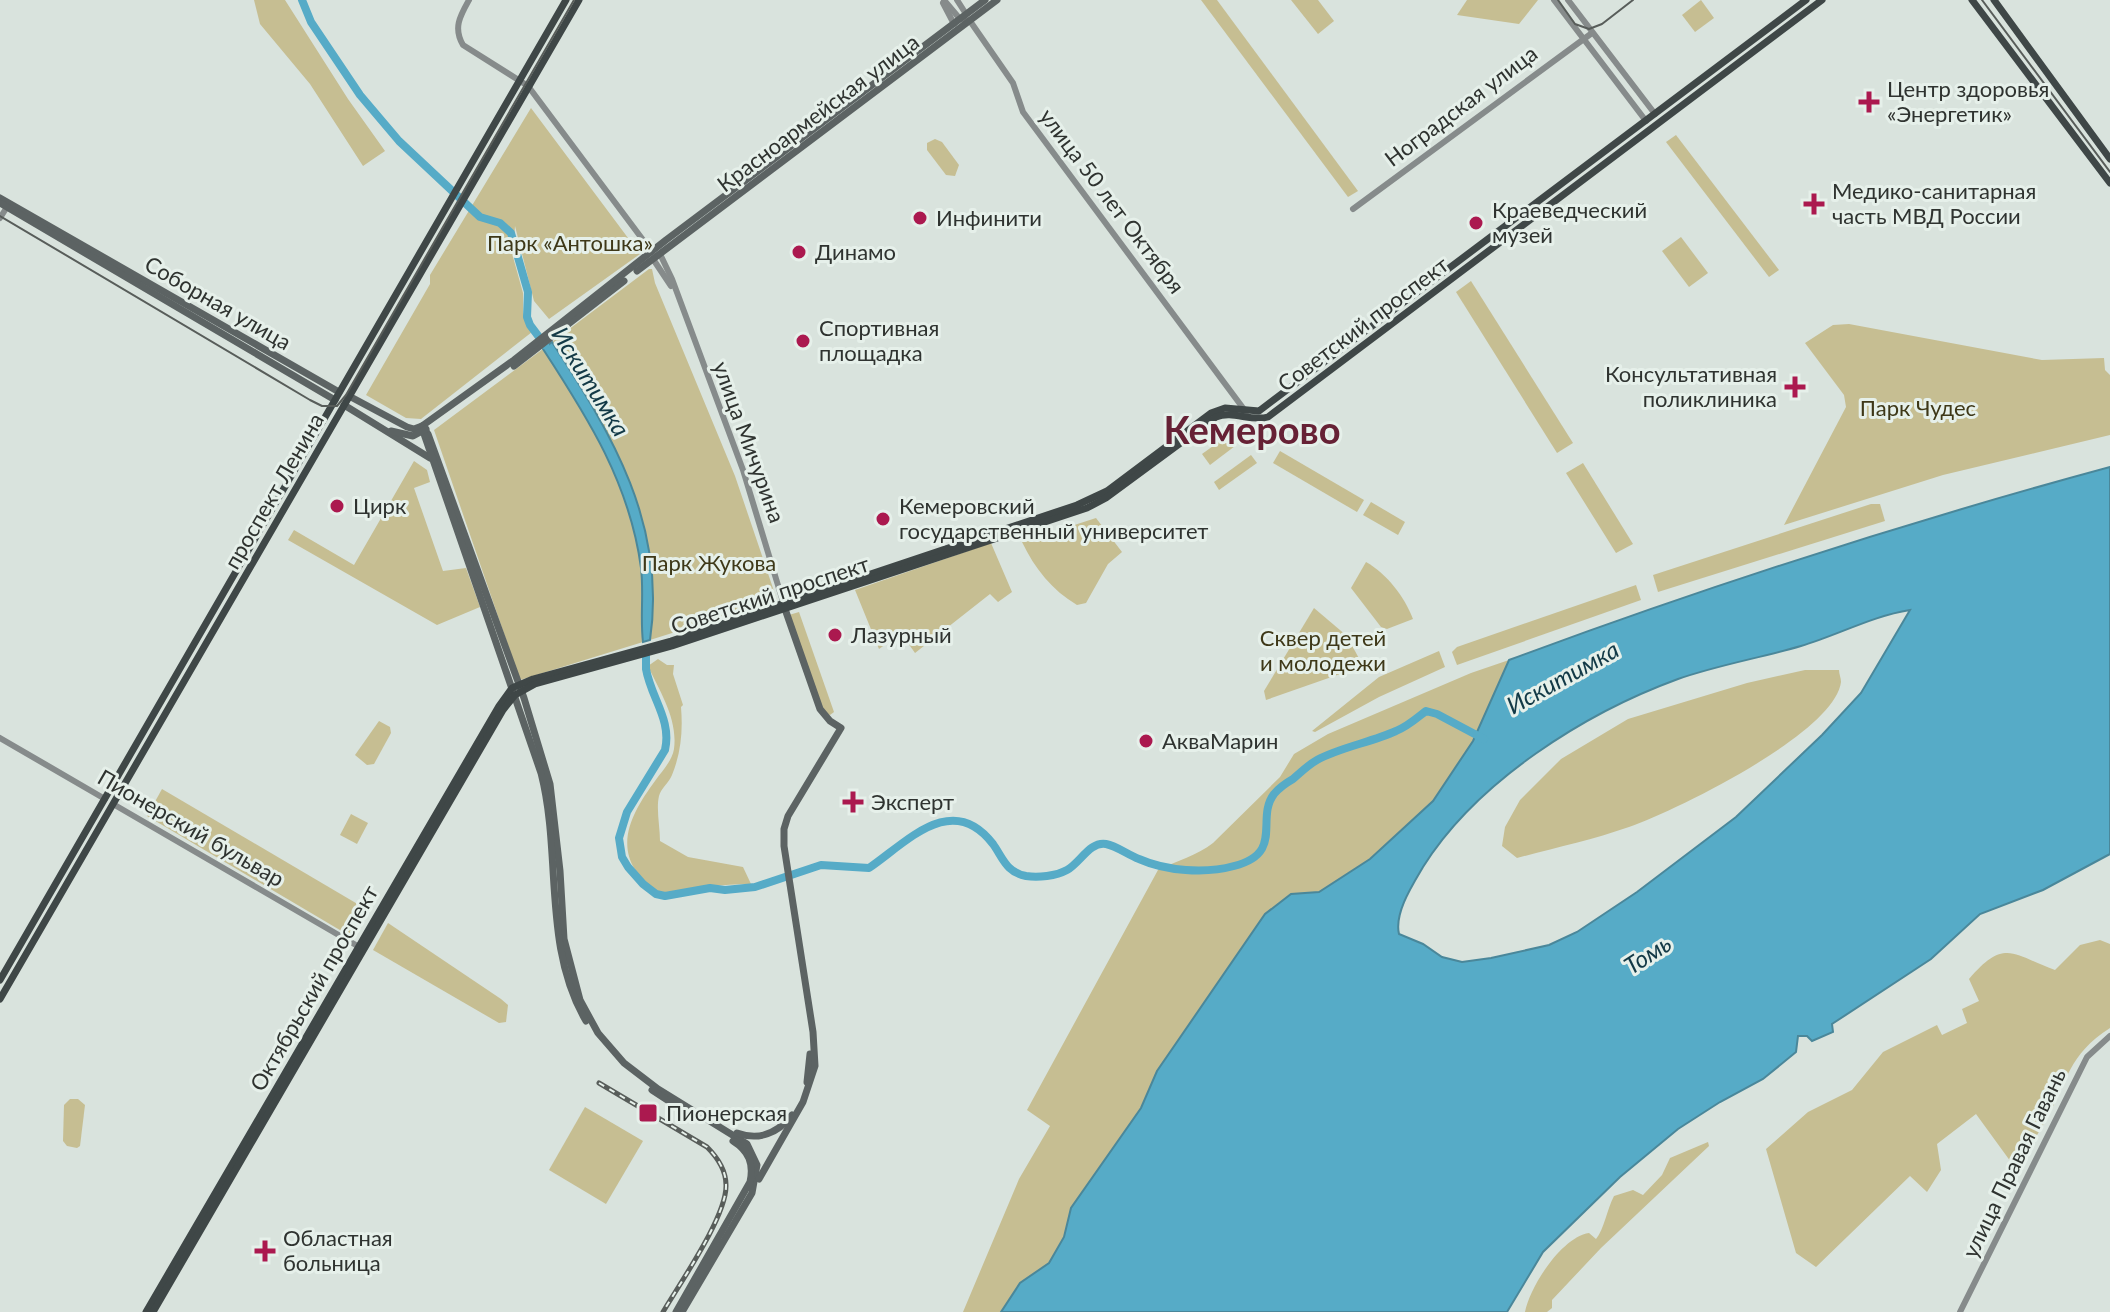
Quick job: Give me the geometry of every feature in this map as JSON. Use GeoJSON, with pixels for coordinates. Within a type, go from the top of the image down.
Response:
{"type":"FeatureCollection","features":[{"type":"Feature","properties":{"kind":"main road"},"geometry":{"type":"LineString","coordinates":[[519,81],[566,0]]}},
{"type":"Feature","properties":{"kind":"main road","name":"проспект Ленина"},"geometry":{"type":"LineString","coordinates":[[0,999],[579,0]]}},
{"type":"Feature","properties":{"kind":"main road","name":"Красноармейская улица"},"geometry":{"type":"LineString","coordinates":[[423,429],[570,321],[985,0]]}},
{"type":"Feature","properties":{"kind":"main road","name":"Красноармейская улица"},"geometry":{"type":"LineString","coordinates":[[961,21],[997,0]]}},
{"type":"Feature","properties":{"kind":"main road","name":"Советский проспект"},"geometry":{"type":"LineString","coordinates":[[1248,415],[1259,411],[1806,0]]}},
{"type":"Feature","properties":{"kind":"main road","name":"Советский проспект"},"geometry":{"type":"LineString","coordinates":[[516,690],[671,644],[1097,504],[1216,417],[1225,414],[1268,417],[1822,0]]}},
{"type":"Feature","properties":{"kind":"main road"},"geometry":{"type":"LineString","coordinates":[[1972,0],[2110,183]]}},
{"type":"Feature","properties":{"kind":"main road"},"geometry":{"type":"LineString","coordinates":[[1994,0],[2110,159]]}},
{"type":"Feature","properties":{"kind":"main road","name":"проспект Ленина"},"geometry":{"type":"LineString","coordinates":[[0,980],[519,81]]}},
{"type":"Feature","properties":{"kind":"main road"},"geometry":{"type":"LineString","coordinates":[[1655,114],[1663,120]]}},
{"type":"Feature","properties":{"kind":"main road"},"geometry":{"type":"LineString","coordinates":[[1646,121],[1652,128]]}},
{"type":"Feature","properties":{"kind":"main road"},"geometry":{"type":"LineString","coordinates":[[1595,158],[1602,161],[1601,167]]}},
{"type":"Feature","properties":{"kind":"main road","name":"Соборная улица"},"geometry":{"type":"LineString","coordinates":[[2,203],[337,396],[344,405],[391,431],[431,459]]}},
{"type":"Feature","properties":{"kind":"main road"},"geometry":{"type":"LineString","coordinates":[[1339,349],[1337,358],[1346,359]]}},
{"type":"Feature","properties":{"kind":"main road"},"geometry":{"type":"LineString","coordinates":[[1319,364],[1327,366],[1327,373]]}},
{"type":"Feature","properties":{"kind":"main road","name":"Соборная улица"},"geometry":{"type":"LineString","coordinates":[[337,396],[349,396],[407,427],[423,429]]}},
{"type":"Feature","properties":{"kind":"main road"},"geometry":{"type":"LineString","coordinates":[[423,429],[431,459],[516,690],[544,787],[558,937],[578,1007],[593,1033],[621,1066],[671,1104],[739,1144],[752,1156],[750,1191]]}},
{"type":"Feature","properties":{"kind":"main road"},"geometry":{"type":"LineString","coordinates":[[423,429],[552,794],[564,939],[580,1000],[598,1033],[624,1063],[658,1089],[747,1144],[757,1175]]}},
{"type":"Feature","properties":{"kind":"main road","name":"Соборная улица"},"geometry":{"type":"LineString","coordinates":[[391,431],[409,436],[423,429]]}},
{"type":"Feature","properties":{"kind":"main road"},"geometry":{"type":"LineString","coordinates":[[750,1191],[807,1096],[815,1066],[780,836],[784,818],[839,726],[820,709],[785,606]]}},
{"type":"Feature","properties":{"kind":"main road","name":"Октябрьский проспект"},"geometry":{"type":"LineString","coordinates":[[153,1312],[499,706],[516,690]]}},
{"type":"Feature","properties":{"kind":"main road","name":"Пионерский бульвар"},"geometry":{"type":"LineString","coordinates":[[105,799],[113,804]]}},
{"type":"Feature","properties":{"kind":"main road"},"geometry":{"type":"LineString","coordinates":[[679,1312],[750,1191],[806,1086],[811,1061],[792,911]]}},
{"type":"Feature","properties":{"kind":"main road","name":"Октябрьский проспект"},"geometry":{"type":"LineString","coordinates":[[146,1312],[361,948]]}},
{"type":"Feature","properties":{"kind":"main road"},"geometry":{"type":"LineString","coordinates":[[722,1128],[757,1137],[774,1131],[790,1119]]}},
{"type":"Feature","properties":{"kind":"main road"},"geometry":{"type":"LineString","coordinates":[[752,1156],[773,1150]]}},
{"type":"Feature","properties":{"kind":"street","name":"улица Мичурина"},"geometry":{"type":"LineString","coordinates":[[469,0],[457,21],[459,39],[463,45],[528,86],[672,279],[743,470],[785,606]]}},
{"type":"Feature","properties":{"kind":"street","name":"улица 50 лет Октября"},"geometry":{"type":"LineString","coordinates":[[943,0],[1013,83],[1023,112],[1248,415]]}},
{"type":"Feature","properties":{"kind":"street","name":"улица 50 лет Октября"},"geometry":{"type":"LineString","coordinates":[[957,0],[961,21]]}},
{"type":"Feature","properties":{"kind":"street"},"geometry":{"type":"LineString","coordinates":[[1554,0],[1646,121]]}},
{"type":"Feature","properties":{"kind":"street"},"geometry":{"type":"LineString","coordinates":[[1568,0],[1655,114]]}},
{"type":"Feature","properties":{"kind":"street","name":"Ноградская улица"},"geometry":{"type":"LineString","coordinates":[[1353,209],[1592,33]]}},
{"type":"Feature","properties":{"kind":"street"},"geometry":{"type":"LineString","coordinates":[[0,218],[2,203]]}},
{"type":"Feature","properties":{"kind":"street","name":"Пионерский бульвар"},"geometry":{"type":"LineString","coordinates":[[0,738],[105,799]]}},
{"type":"Feature","properties":{"kind":"street","name":"Пионерский бульвар"},"geometry":{"type":"LineString","coordinates":[[113,804],[361,948]]}},
{"type":"Feature","properties":{"kind":"street","name":"улица Правая Гавань"},"geometry":{"type":"LineString","coordinates":[[1960,1312],[2087,1057],[2110,1036]]}},
{"type":"Feature","properties":{"kind":"green space"},"geometry":{"type":"Polygon","coordinates":[[[254,0],[285,0],[385,151],[363,166],[310,84],[260,24],[254,0]]]}},
{"type":"Feature","properties":{"kind":"green space"},"geometry":{"type":"Polygon","coordinates":[[[1201,0],[1217,0],[1358,191],[1348,197],[1201,0]]]}},
{"type":"Feature","properties":{"kind":"green space"},"geometry":{"type":"Polygon","coordinates":[[[1291,0],[1318,0],[1334,21],[1318,34],[1291,0]]]}},
{"type":"Feature","properties":{"kind":"green space"},"geometry":{"type":"Polygon","coordinates":[[[1467,0],[1538,0],[1519,24],[1457,15],[1467,0]]]}},
{"type":"Feature","properties":{"kind":"green space"},"geometry":{"type":"Polygon","coordinates":[[[1701,0],[1714,18],[1695,32],[1682,15],[1701,0]]]}},
{"type":"Feature","properties":{"kind":"green space","name":"Парк «Антошка»"},"geometry":{"type":"Polygon","coordinates":[[[531,108],[640,254],[549,319],[534,301],[515,226],[513,257],[523,293],[523,313],[532,332],[421,419],[406,418],[366,395],[430,284],[430,275],[531,108]]]}},
{"type":"Feature","properties":{"kind":"green space"},"geometry":{"type":"Polygon","coordinates":[[[1676,135],[1779,270],[1769,277],[1666,142],[1676,135]]]}},
{"type":"Feature","properties":{"kind":"green space"},"geometry":{"type":"Polygon","coordinates":[[[935,139],[942,142],[959,165],[955,176],[946,175],[927,150],[927,143],[935,139]]]}},
{"type":"Feature","properties":{"kind":"green space"},"geometry":{"type":"Polygon","coordinates":[[[1681,237],[1708,273],[1689,287],[1662,251],[1681,237]]]}},
{"type":"Feature","properties":{"kind":"green space","name":"Парк Жукова"},"geometry":{"type":"Polygon","coordinates":[[[652,269],[655,283],[735,476],[777,600],[650,640],[653,598],[650,558],[630,482],[595,411],[552,342],[652,269]]]}},
{"type":"Feature","properties":{"kind":"green space"},"geometry":{"type":"Polygon","coordinates":[[[1471,281],[1573,443],[1557,453],[1456,292],[1471,281]]]}},
{"type":"Feature","properties":{"kind":"green space","name":"Парк Чудес"},"geometry":{"type":"Polygon","coordinates":[[[1849,324],[2042,360],[2104,358],[2105,370],[2110,375],[2110,435],[1943,475],[1784,525],[1846,407],[1844,395],[1805,343],[1833,325],[1849,324]]]}},
{"type":"Feature","properties":{"kind":"green space"},"geometry":{"type":"Polygon","coordinates":[[[543,349],[591,426],[628,508],[641,568],[643,642],[520,680],[434,430],[543,349]]]}},
{"type":"Feature","properties":{"kind":"green space"},"geometry":{"type":"Polygon","coordinates":[[[1227,436],[1235,446],[1210,465],[1202,454],[1227,436]]]}},
{"type":"Feature","properties":{"kind":"green space"},"geometry":{"type":"Polygon","coordinates":[[[1280,451],[1364,500],[1357,512],[1273,463],[1280,451]]]}},
{"type":"Feature","properties":{"kind":"green space"},"geometry":{"type":"Polygon","coordinates":[[[1251,455],[1257,463],[1219,490],[1214,482],[1251,455]]]}},
{"type":"Feature","properties":{"kind":"green space"},"geometry":{"type":"Polygon","coordinates":[[[414,461],[427,470],[430,482],[414,488],[443,571],[466,568],[480,607],[437,625],[288,540],[294,530],[354,565],[414,461]]]}},
{"type":"Feature","properties":{"kind":"green space"},"geometry":{"type":"Polygon","coordinates":[[[1583,463],[1633,544],[1616,553],[1566,473],[1583,463]]]}},
{"type":"Feature","properties":{"kind":"green space"},"geometry":{"type":"Polygon","coordinates":[[[1371,502],[1405,522],[1398,535],[1363,515],[1371,502]]]}},
{"type":"Feature","properties":{"kind":"green space"},"geometry":{"type":"Polygon","coordinates":[[[1871,504],[1880,504],[1885,521],[1658,592],[1653,575],[1871,504]]]}},
{"type":"Feature","properties":{"kind":"green space"},"geometry":{"type":"Polygon","coordinates":[[[1096,518],[1122,552],[1108,564],[1086,603],[1077,605],[1045,578],[1022,542],[1096,518]]]}},
{"type":"Feature","properties":{"kind":"green space"},"geometry":{"type":"Polygon","coordinates":[[[991,543],[1012,592],[998,602],[990,594],[915,653],[901,633],[879,649],[855,590],[991,543]]]}},
{"type":"Feature","properties":{"kind":"green space"},"geometry":{"type":"Polygon","coordinates":[[[1366,562],[1394,586],[1413,619],[1387,629],[1381,627],[1351,588],[1366,562]]]}},
{"type":"Feature","properties":{"kind":"green space"},"geometry":{"type":"Polygon","coordinates":[[[1636,585],[1641,600],[1457,665],[1452,652],[1457,647],[1636,585]]]}},
{"type":"Feature","properties":{"kind":"green space","name":"Сквер детей и молодежи"},"geometry":{"type":"Polygon","coordinates":[[[1314,608],[1347,636],[1363,666],[1266,700],[1264,691],[1314,608]]]}},
{"type":"Feature","properties":{"kind":"green space"},"geometry":{"type":"Polygon","coordinates":[[[799,612],[834,712],[830,715],[824,713],[789,615],[799,612]]]}},
{"type":"Feature","properties":{"kind":"green space"},"geometry":{"type":"Polygon","coordinates":[[[1439,651],[1445,667],[1312,731],[1379,677],[1439,651]]]}},
{"type":"Feature","properties":{"kind":"green space"},"geometry":{"type":"Polygon","coordinates":[[[658,659],[667,665],[674,665],[673,674],[683,705],[677,758],[671,778],[659,796],[660,841],[688,857],[743,867],[751,884],[709,887],[669,897],[646,884],[630,859],[627,848],[630,824],[674,749],[671,716],[648,666],[658,659]]]}},
{"type":"Feature","properties":{"kind":"green space"},"geometry":{"type":"Polygon","coordinates":[[[1509,660],[1473,741],[1433,801],[1370,859],[1319,892],[1291,894],[1265,914],[1157,1071],[1141,1108],[1071,1208],[1064,1237],[1049,1263],[1020,1283],[1001,1312],[963,1312],[1019,1179],[1050,1126],[1027,1110],[1158,870],[1213,843],[1280,777],[1294,754],[1328,734],[1509,660]]]}},
{"type":"Feature","properties":{"kind":"green space"},"geometry":{"type":"Polygon","coordinates":[[[1805,670],[1839,670],[1841,682],[1832,702],[1812,724],[1750,768],[1681,805],[1615,832],[1517,858],[1502,846],[1505,827],[1520,800],[1561,759],[1628,719],[1747,683],[1805,670]]]}},
{"type":"Feature","properties":{"kind":"green space"},"geometry":{"type":"Polygon","coordinates":[[[379,721],[390,727],[391,733],[374,764],[367,765],[355,755],[379,721]]]}},
{"type":"Feature","properties":{"kind":"green space"},"geometry":{"type":"Polygon","coordinates":[[[162,789],[366,909],[350,936],[147,816],[162,789]]]}},
{"type":"Feature","properties":{"kind":"green space"},"geometry":{"type":"Polygon","coordinates":[[[351,814],[368,823],[357,844],[340,835],[351,814]]]}},
{"type":"Feature","properties":{"kind":"green space"},"geometry":{"type":"Polygon","coordinates":[[[388,923],[501,999],[508,1005],[506,1022],[499,1023],[373,950],[388,923]]]}},
{"type":"Feature","properties":{"kind":"green space"},"geometry":{"type":"Polygon","coordinates":[[[2100,940],[2110,944],[2110,1028],[2077,1058],[2046,1120],[2016,1169],[1976,1114],[1937,1144],[1941,1170],[1927,1192],[1910,1176],[1816,1267],[1796,1253],[1766,1149],[1808,1112],[1852,1090],[1883,1052],[1937,1025],[1942,1035],[1967,1023],[1962,1009],[1979,1001],[1969,979],[1992,958],[2010,953],[2055,970],[2080,945],[2100,940]]]}},
{"type":"Feature","properties":{"kind":"green space"},"geometry":{"type":"Polygon","coordinates":[[[70,1099],[78,1099],[85,1105],[80,1146],[77,1148],[67,1146],[63,1141],[64,1105],[70,1099]]]}},
{"type":"Feature","properties":{"kind":"green space"},"geometry":{"type":"Polygon","coordinates":[[[585,1107],[643,1141],[606,1204],[549,1170],[585,1107]]]}},
{"type":"Feature","properties":{"kind":"green space"},"geometry":{"type":"Polygon","coordinates":[[[1708,1142],[1709,1146],[1601,1248],[1552,1300],[1552,1308],[1547,1312],[1525,1312],[1533,1289],[1558,1253],[1579,1236],[1589,1233],[1596,1239],[1614,1196],[1633,1190],[1643,1195],[1662,1175],[1670,1158],[1708,1142]]]}},
{"type":"Feature","properties":{"kind":"water"},"geometry":{"type":"Polygon","coordinates":[[[552,342],[595,411],[630,482],[650,558],[653,598],[650,640],[643,642],[641,568],[627,508],[591,426],[543,349],[552,342]]]}},
{"type":"Feature","properties":{"kind":"water","name":"Томь"},"geometry":{"type":"Polygon","coordinates":[[[2110,467],[2110,854],[2043,890],[1980,914],[1931,959],[1832,1024],[1833,1032],[1812,1041],[1807,1036],[1798,1036],[1796,1052],[1763,1079],[1678,1129],[1620,1177],[1543,1252],[1507,1312],[1001,1312],[1020,1283],[1049,1263],[1064,1237],[1071,1208],[1141,1108],[1157,1071],[1265,914],[1291,894],[1319,892],[1370,859],[1433,801],[1473,741],[1509,660],[1807,557],[2110,467]],[[1910,610],[1801,646],[1678,679],[1607,711],[1536,754],[1473,806],[1446,836],[1414,882],[1399,917],[1399,934],[1423,944],[1442,957],[1462,962],[1549,945],[1577,932],[1637,892],[1736,817],[1861,693],[1910,610]]]}},
{"type":"Feature","properties":{"kind":"waterway","name":"Искитимка"},"geometry":{"type":"LineString","coordinates":[[302,0],[311,22],[360,95],[399,141],[480,217],[500,223],[511,233],[528,292],[527,317],[545,345]]}},
{"type":"Feature","properties":{"kind":"waterway","name":"Искитимка"},"geometry":{"type":"LineString","coordinates":[[646,650],[646,669],[666,729],[665,750],[627,812],[619,838],[622,857],[628,867],[643,884],[656,894],[665,896],[710,888],[755,887],[821,865],[869,868],[914,835],[946,821],[962,821],[977,829],[993,844],[1009,868],[1026,876],[1063,872],[1100,844],[1173,869],[1234,866],[1259,853],[1264,844],[1267,814],[1274,794],[1310,764],[1325,756],[1387,735],[1426,711],[1484,739]]}},
{"type":"Feature","properties":{"kind":"tram line"},"geometry":{"type":"LineString","coordinates":[[0,216],[310,400],[322,406],[337,406],[574,0]]}},
{"type":"Feature","properties":{"kind":"tram line"},"geometry":{"type":"LineString","coordinates":[[1558,0],[1575,24],[1589,29],[1602,24],[1633,0]]}},
{"type":"Feature","properties":{"kind":"tram line"},"geometry":{"type":"LineString","coordinates":[[1982,0],[2110,172]]}},
{"type":"Feature","properties":{"kind":"railway"},"geometry":{"type":"LineString","coordinates":[[599,1083],[707,1147],[724,1174],[726,1185],[719,1214],[663,1312]]}},
{"type":"Feature","properties":{"kind":"place","name":"Центр здоровья «Энергетик»"},"geometry":{"type":"Point","coordinates":[1869,102]}},
{"type":"Feature","properties":{"kind":"place","name":"Медико-санитарная часть МВД России"},"geometry":{"type":"Point","coordinates":[1814,204]}},
{"type":"Feature","properties":{"kind":"place","name":"Инфинити"},"geometry":{"type":"Point","coordinates":[920,218]}},
{"type":"Feature","properties":{"kind":"place","name":"Краеведческий музей"},"geometry":{"type":"Point","coordinates":[1476,223]}},
{"type":"Feature","properties":{"kind":"place","name":"Динамо"},"geometry":{"type":"Point","coordinates":[799,252]}},
{"type":"Feature","properties":{"kind":"place","name":"Спортивная площадка"},"geometry":{"type":"Point","coordinates":[803,341]}},
{"type":"Feature","properties":{"kind":"place","name":"Консультативная поликлиника"},"geometry":{"type":"Point","coordinates":[1795,387]}},
{"type":"Feature","properties":{"kind":"place","name":"Цирк"},"geometry":{"type":"Point","coordinates":[337,506]}},
{"type":"Feature","properties":{"kind":"place","name":"Кемеровский государственный университет"},"geometry":{"type":"Point","coordinates":[883,519]}},
{"type":"Feature","properties":{"kind":"place","name":"Лазурный"},"geometry":{"type":"Point","coordinates":[835,635]}},
{"type":"Feature","properties":{"kind":"place","name":"АкваМарин"},"geometry":{"type":"Point","coordinates":[1146,741]}},
{"type":"Feature","properties":{"kind":"place","name":"Эксперт"},"geometry":{"type":"Point","coordinates":[853,802]}},
{"type":"Feature","properties":{"kind":"place","name":"Пионерская"},"geometry":{"type":"Point","coordinates":[648,1113]}},
{"type":"Feature","properties":{"kind":"place","name":"Областная больница"},"geometry":{"type":"Point","coordinates":[265,1251]}},
{"type":"Feature","properties":{"kind":"district","name":"Кемерово"},"geometry":{"type":"Point","coordinates":[1252,431]}}]}
